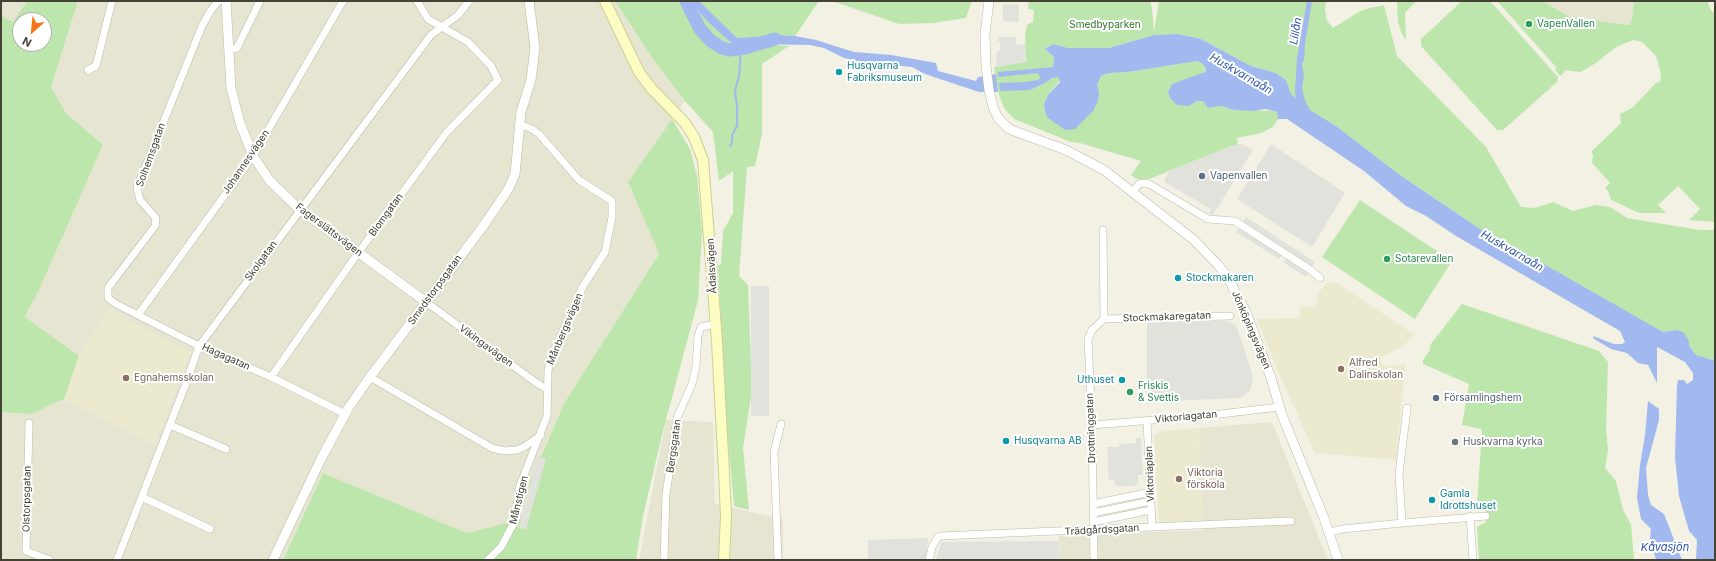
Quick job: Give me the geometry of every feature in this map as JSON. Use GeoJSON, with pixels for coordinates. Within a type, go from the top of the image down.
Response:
{"type":"FeatureCollection","features":[{"type":"Feature","properties":{"kind":"main road","name":"Ådalsvägen"},"geometry":{"type":"LineString","coordinates":[[604,1],[639,72],[651,88],[685,123],[694,137],[701,154],[709,221],[724,473],[726,516],[724,560]]}},
{"type":"Feature","properties":{"kind":"street"},"geometry":{"type":"LineString","coordinates":[[88,70],[96,66],[112,1]]}},
{"type":"Feature","properties":{"kind":"street","name":"Solhemsgatan"},"geometry":{"type":"LineString","coordinates":[[108,298],[108,288],[156,226],[156,218],[140,200],[138,188],[202,26],[210,10],[219,1]]}},
{"type":"Feature","properties":{"kind":"street","name":"Fagerslättsvägen"},"geometry":{"type":"LineString","coordinates":[[226,1],[231,88],[240,124],[252,156],[270,180],[299,209],[426,302]]}},
{"type":"Feature","properties":{"kind":"street"},"geometry":{"type":"LineString","coordinates":[[229,50],[237,48],[260,1]]}},
{"type":"Feature","properties":{"kind":"street","name":"Johannesvägen"},"geometry":{"type":"LineString","coordinates":[[138,315],[252,156],[343,1]]}},
{"type":"Feature","properties":{"kind":"street"},"geometry":{"type":"LineString","coordinates":[[417,1],[428,19],[444,27]]}},
{"type":"Feature","properties":{"kind":"street","name":"Skolgatan"},"geometry":{"type":"LineString","coordinates":[[117,560],[199,346],[299,209],[431,35],[444,27],[458,15],[469,1]]}},
{"type":"Feature","properties":{"kind":"street","name":"Smedstorpsgatan"},"geometry":{"type":"LineString","coordinates":[[273,560],[321,459],[345,414],[370,377],[484,225],[509,188],[516,168],[519,124],[521,112],[531,80],[535,48],[530,1]]}},
{"type":"Feature","properties":{"kind":"street","name":"Jönköpingsvägen"},"geometry":{"type":"LineString","coordinates":[[989,1],[985,34],[986,65],[990,95],[996,113],[1008,128],[1082,157],[1104,170],[1194,240],[1227,276],[1246,312],[1271,378],[1279,407],[1329,532],[1338,560]]}},
{"type":"Feature","properties":{"kind":"street","name":"Blomgatan"},"geometry":{"type":"LineString","coordinates":[[271,377],[358,253],[447,132],[498,80],[490,66],[468,42],[444,27]]}},
{"type":"Feature","properties":{"kind":"street","name":"Månbergsvägen"},"geometry":{"type":"LineString","coordinates":[[519,124],[532,129],[539,134],[580,180],[612,201],[612,217],[605,252],[582,288],[550,360],[547,388],[547,416],[541,434]]}},
{"type":"Feature","properties":{"kind":"street"},"geometry":{"type":"LineString","coordinates":[[1133,192],[1139,184],[1148,184],[1208,218],[1235,221],[1293,258],[1320,278]]}},
{"type":"Feature","properties":{"kind":"street"},"geometry":{"type":"LineString","coordinates":[[1103,230],[1104,319]]}},
{"type":"Feature","properties":{"kind":"street","name":"Hagagatan"},"geometry":{"type":"LineString","coordinates":[[108,298],[116,304],[199,346],[271,377],[345,414]]}},
{"type":"Feature","properties":{"kind":"street","name":"Vikingavägen"},"geometry":{"type":"LineString","coordinates":[[426,302],[538,384],[547,388]]}},
{"type":"Feature","properties":{"kind":"street","name":"Stockmakaregatan"},"geometry":{"type":"LineString","coordinates":[[1104,319],[1230,316]]}},
{"type":"Feature","properties":{"kind":"street","name":"Drottninggatan"},"geometry":{"type":"LineString","coordinates":[[1094,560],[1092,425],[1088,338],[1092,330],[1104,319]]}},
{"type":"Feature","properties":{"kind":"street","name":"Bergsgatan"},"geometry":{"type":"LineString","coordinates":[[664,560],[666,495],[677,418],[692,384],[696,366],[698,336],[701,327],[715,324]]}},
{"type":"Feature","properties":{"kind":"street"},"geometry":{"type":"LineString","coordinates":[[370,377],[492,448],[504,451],[517,450],[524,447],[541,434]]}},
{"type":"Feature","properties":{"kind":"street","name":"Viktoriagatan"},"geometry":{"type":"LineString","coordinates":[[1092,425],[1147,421],[1279,407]]}},
{"type":"Feature","properties":{"kind":"street"},"geometry":{"type":"LineString","coordinates":[[1402,523],[1399,474],[1407,408]]}},
{"type":"Feature","properties":{"kind":"street","name":"Viktoriaplan"},"geometry":{"type":"LineString","coordinates":[[1147,421],[1152,527]]}},
{"type":"Feature","properties":{"kind":"street","name":"Olstorpsgatan"},"geometry":{"type":"LineString","coordinates":[[29,423],[26,551],[50,560]]}},
{"type":"Feature","properties":{"kind":"street"},"geometry":{"type":"LineString","coordinates":[[778,560],[774,452],[781,424]]}},
{"type":"Feature","properties":{"kind":"street"},"geometry":{"type":"LineString","coordinates":[[170,425],[226,449]]}},
{"type":"Feature","properties":{"kind":"street","name":"Månstigen"},"geometry":{"type":"LineString","coordinates":[[488,560],[501,547],[516,519],[519,488],[541,434]]}},
{"type":"Feature","properties":{"kind":"street"},"geometry":{"type":"LineString","coordinates":[[1093,504],[1150,492]]}},
{"type":"Feature","properties":{"kind":"street"},"geometry":{"type":"LineString","coordinates":[[142,497],[210,529]]}},
{"type":"Feature","properties":{"kind":"street"},"geometry":{"type":"LineString","coordinates":[[1093,513],[1151,501]]}},
{"type":"Feature","properties":{"kind":"street"},"geometry":{"type":"LineString","coordinates":[[1093,522],[1151,510]]}},
{"type":"Feature","properties":{"kind":"street"},"geometry":{"type":"LineString","coordinates":[[1329,532],[1343,529],[1470,516],[1486,516]]}},
{"type":"Feature","properties":{"kind":"street"},"geometry":{"type":"LineString","coordinates":[[1470,516],[1473,560]]}},
{"type":"Feature","properties":{"kind":"street","name":"Trädgårdsgatan"},"geometry":{"type":"LineString","coordinates":[[929,560],[932,547],[940,536],[1291,521]]}},
{"type":"Feature","properties":{"kind":"shaded area"},"geometry":{"type":"Polygon","coordinates":[[[1,1],[27,1],[20,12],[12,12],[12,22],[1,16],[1,1]]]}},
{"type":"Feature","properties":{"kind":"shaded area"},"geometry":{"type":"Polygon","coordinates":[[[78,1],[615,1],[655,62],[685,101],[628,182],[659,254],[565,402],[526,518],[467,533],[323,473],[283,560],[1,560],[1,412],[31,414],[64,399],[155,444],[189,352],[108,309],[79,356],[25,318],[39,290],[103,145],[66,113],[51,87],[78,1]]]}},
{"type":"Feature","properties":{"kind":"shaded area"},"geometry":{"type":"Polygon","coordinates":[[[1542,1],[1634,1],[1630,25],[1570,17],[1542,1]]]}},
{"type":"Feature","properties":{"kind":"shaded area"},"geometry":{"type":"Polygon","coordinates":[[[1003,4],[1019,5],[1019,22],[1003,21],[1003,4]]]}},
{"type":"Feature","properties":{"kind":"shaded area"},"geometry":{"type":"Polygon","coordinates":[[[998,37],[1016,37],[1016,45],[1025,44],[1025,62],[996,67],[997,51],[1000,51],[1000,42],[998,41],[998,37]]]}},
{"type":"Feature","properties":{"kind":"shaded area","name":"Vapenvallen"},"geometry":{"type":"Polygon","coordinates":[[[1242,144],[1253,150],[1213,215],[1209,213],[1211,209],[1164,182],[1169,171],[1234,145],[1242,144]]]}},
{"type":"Feature","properties":{"kind":"shaded area"},"geometry":{"type":"Polygon","coordinates":[[[1271,144],[1345,193],[1312,247],[1237,199],[1271,144]]]}},
{"type":"Feature","properties":{"kind":"shaded area"},"geometry":{"type":"Polygon","coordinates":[[[1246,217],[1315,262],[1306,277],[1283,262],[1286,258],[1282,255],[1279,259],[1236,232],[1246,217]]]}},
{"type":"Feature","properties":{"kind":"shaded area","name":"Alfred Dalinskolan"},"geometry":{"type":"Polygon","coordinates":[[[1328,282],[1337,283],[1415,335],[1403,346],[1380,358],[1385,366],[1405,364],[1396,460],[1315,453],[1280,376],[1257,319],[1299,318],[1301,305],[1315,309],[1319,292],[1328,282]]]}},
{"type":"Feature","properties":{"kind":"shaded area"},"geometry":{"type":"Polygon","coordinates":[[[751,286],[769,286],[769,416],[751,416],[751,286]]]}},
{"type":"Feature","properties":{"kind":"shaded area","name":"Egnahemsskolan"},"geometry":{"type":"Polygon","coordinates":[[[108,309],[190,352],[155,444],[64,399],[79,356],[108,309]]]}},
{"type":"Feature","properties":{"kind":"shaded area"},"geometry":{"type":"Polygon","coordinates":[[[1147,321],[1226,321],[1236,325],[1252,373],[1253,380],[1250,391],[1240,398],[1147,402],[1147,321]]]}},
{"type":"Feature","properties":{"kind":"shaded area"},"geometry":{"type":"Polygon","coordinates":[[[666,420],[713,422],[715,504],[783,519],[783,560],[639,560],[666,420]]]}},
{"type":"Feature","properties":{"kind":"shaded area"},"geometry":{"type":"Polygon","coordinates":[[[1272,422],[1328,560],[1060,560],[1059,536],[1203,530],[1199,428],[1272,422]]]}},
{"type":"Feature","properties":{"kind":"shaded area","name":"Viktoria förskola"},"geometry":{"type":"Polygon","coordinates":[[[1199,428],[1203,522],[1160,523],[1154,437],[1156,434],[1164,431],[1199,428]]]}},
{"type":"Feature","properties":{"kind":"shaded area"},"geometry":{"type":"Polygon","coordinates":[[[1136,438],[1141,438],[1143,475],[1138,475],[1138,483],[1135,486],[1117,486],[1114,480],[1109,480],[1107,447],[1119,447],[1119,444],[1136,443],[1136,438]]]}},
{"type":"Feature","properties":{"kind":"shaded area"},"geometry":{"type":"Polygon","coordinates":[[[538,457],[546,459],[526,529],[519,528],[538,457]]]}},
{"type":"Feature","properties":{"kind":"shaded area"},"geometry":{"type":"Polygon","coordinates":[[[928,538],[926,560],[868,560],[868,540],[928,538]]]}},
{"type":"Feature","properties":{"kind":"shaded area"},"geometry":{"type":"Polygon","coordinates":[[[1059,541],[1060,560],[936,560],[941,542],[1059,541]]]}},
{"type":"Feature","properties":{"kind":"green space"},"geometry":{"type":"Polygon","coordinates":[[[27,1],[78,1],[51,87],[66,113],[103,145],[39,290],[25,317],[79,356],[64,399],[31,414],[1,412],[1,16],[12,22],[12,52],[52,52],[52,12],[20,12],[27,1]]]}},
{"type":"Feature","properties":{"kind":"green space"},"geometry":{"type":"Polygon","coordinates":[[[615,1],[689,1],[708,22],[729,41],[740,48],[759,44],[789,46],[762,64],[762,134],[755,166],[747,167],[739,276],[748,285],[752,391],[743,448],[749,510],[734,506],[726,416],[718,266],[721,264],[723,231],[733,213],[733,171],[719,181],[713,132],[685,101],[655,62],[615,1]]]}},
{"type":"Feature","properties":{"kind":"green space"},"geometry":{"type":"Polygon","coordinates":[[[699,1],[819,1],[795,36],[779,35],[737,38],[699,1]]]}},
{"type":"Feature","properties":{"kind":"green space"},"geometry":{"type":"Polygon","coordinates":[[[832,1],[972,1],[966,18],[933,23],[899,24],[832,1]]]}},
{"type":"Feature","properties":{"kind":"green space","name":"Smedbyparken"},"geometry":{"type":"Polygon","coordinates":[[[1029,1],[1150,1],[1154,32],[1159,1],[1326,1],[1325,10],[1327,21],[1333,28],[1362,10],[1384,5],[1397,56],[1486,147],[1521,207],[1535,208],[1553,202],[1573,211],[1596,205],[1610,207],[1627,218],[1700,230],[1715,230],[1715,358],[1713,360],[1696,355],[1690,347],[1688,339],[1676,330],[1663,332],[1514,247],[1501,243],[1400,175],[1336,126],[1310,110],[1291,94],[1286,80],[1276,73],[1251,66],[1201,39],[1178,34],[1154,35],[1109,48],[1068,48],[1053,44],[1045,49],[1054,57],[1053,67],[1043,77],[1038,87],[1052,78],[1058,77],[1060,80],[1048,95],[1044,105],[1045,112],[1099,92],[1097,85],[1101,76],[1109,73],[1128,72],[1198,61],[1204,64],[1206,69],[1197,76],[1189,106],[1197,101],[1203,101],[1208,108],[1221,106],[1234,110],[1277,112],[1278,119],[1273,127],[1261,133],[1237,138],[1238,145],[1234,145],[1152,178],[1143,180],[1137,179],[1131,175],[1141,161],[1080,143],[1071,142],[1014,119],[1004,108],[999,95],[994,67],[1026,62],[1025,36],[1027,25],[1033,22],[1034,10],[1028,9],[1029,1]]]}},
{"type":"Feature","properties":{"kind":"green space"},"geometry":{"type":"Polygon","coordinates":[[[1397,1],[1416,1],[1405,13],[1406,40],[1402,34],[1398,22],[1397,1]]]}},
{"type":"Feature","properties":{"kind":"green space"},"geometry":{"type":"Polygon","coordinates":[[[1462,1],[1490,1],[1558,77],[1557,82],[1503,130],[1497,130],[1421,46],[1421,39],[1462,1]]]}},
{"type":"Feature","properties":{"kind":"green space"},"geometry":{"type":"Polygon","coordinates":[[[1497,1],[1542,1],[1570,17],[1629,25],[1632,19],[1634,1],[1707,1],[1711,10],[1715,14],[1715,222],[1689,220],[1700,209],[1678,186],[1658,205],[1666,213],[1639,213],[1611,200],[1608,191],[1605,188],[1610,183],[1592,163],[1593,155],[1591,152],[1621,123],[1620,114],[1632,108],[1656,83],[1660,82],[1661,74],[1656,56],[1642,42],[1633,40],[1616,47],[1596,63],[1580,72],[1565,70],[1560,76],[1555,70],[1557,68],[1497,1]]]}},
{"type":"Feature","properties":{"kind":"green space"},"geometry":{"type":"Polygon","coordinates":[[[672,119],[690,149],[697,176],[702,233],[698,300],[662,435],[643,516],[636,560],[283,560],[323,473],[467,533],[526,518],[530,482],[565,402],[659,254],[628,182],[672,119]]]}},
{"type":"Feature","properties":{"kind":"green space","name":"Sotarevallen"},"geometry":{"type":"Polygon","coordinates":[[[1360,200],[1452,261],[1415,319],[1322,257],[1360,200]]]}},
{"type":"Feature","properties":{"kind":"green space"},"geometry":{"type":"Polygon","coordinates":[[[1462,304],[1599,351],[1608,362],[1606,430],[1608,450],[1605,468],[1616,481],[1623,510],[1631,524],[1634,560],[1479,560],[1477,527],[1486,522],[1485,510],[1477,505],[1482,429],[1462,425],[1469,384],[1423,364],[1423,360],[1430,350],[1430,345],[1462,304]]]}},
{"type":"Feature","properties":{"kind":"water"},"geometry":{"type":"Polygon","coordinates":[[[689,1],[699,1],[737,38],[779,35],[795,36],[816,40],[854,52],[891,55],[936,63],[938,71],[976,81],[978,77],[996,74],[998,92],[979,92],[925,74],[912,67],[893,65],[874,66],[844,58],[824,48],[810,45],[759,44],[740,48],[729,41],[708,22],[689,1]]]}},
{"type":"Feature","properties":{"kind":"water"},"geometry":{"type":"Polygon","coordinates":[[[1307,1],[1312,1],[1304,60],[1302,64],[1304,76],[1302,87],[1305,101],[1310,110],[1336,126],[1400,175],[1501,243],[1514,247],[1663,332],[1676,330],[1683,332],[1688,339],[1690,347],[1696,355],[1713,360],[1715,358],[1715,560],[1696,560],[1697,540],[1689,531],[1679,496],[1675,457],[1677,386],[1678,380],[1684,380],[1687,384],[1693,380],[1693,373],[1685,362],[1657,347],[1657,383],[1648,365],[1638,363],[1627,353],[1611,349],[1594,339],[1593,336],[1614,344],[1622,344],[1625,342],[1620,331],[1456,236],[1426,216],[1406,206],[1364,171],[1287,119],[1278,119],[1277,112],[1265,109],[1254,111],[1234,110],[1221,106],[1208,108],[1203,101],[1197,101],[1189,106],[1177,105],[1170,98],[1168,92],[1172,84],[1205,72],[1206,69],[1204,65],[1198,61],[1128,72],[1109,73],[1101,76],[1097,85],[1099,92],[1098,101],[1093,111],[1075,129],[1065,130],[1048,118],[1045,112],[1044,104],[1048,95],[1060,82],[1058,77],[1052,78],[1030,90],[1000,91],[999,83],[1039,80],[1040,77],[1038,73],[998,77],[998,72],[1053,67],[1054,57],[1045,49],[1053,44],[1068,48],[1109,48],[1154,35],[1178,34],[1201,39],[1251,66],[1276,73],[1286,80],[1291,94],[1296,98],[1297,58],[1307,1]]]}},
{"type":"Feature","properties":{"kind":"water","name":"Kåvasjön"},"geometry":{"type":"Polygon","coordinates":[[[1648,401],[1659,409],[1659,420],[1646,468],[1648,495],[1651,505],[1664,514],[1682,560],[1656,560],[1650,539],[1651,529],[1641,519],[1637,498],[1648,401]]]}},
{"type":"Feature","properties":{"kind":"waterway","name":"Huskvarnaån"},"geometry":{"type":"LineString","coordinates":[[686,1],[700,29],[711,41],[722,48],[730,50],[745,48],[775,39]]}},
{"type":"Feature","properties":{"kind":"waterway"},"geometry":{"type":"LineString","coordinates":[[730,146],[732,142],[732,135],[737,126],[735,91],[739,76],[741,49]]}},
{"type":"Feature","properties":{"kind":"place","name":"VapenVallen"},"geometry":{"type":"Point","coordinates":[1529,24]}},
{"type":"Feature","properties":{"kind":"place","name":"Husqvarna Fabriksmuseum"},"geometry":{"type":"Point","coordinates":[839,72]}},
{"type":"Feature","properties":{"kind":"place","name":"Vapenvallen"},"geometry":{"type":"Point","coordinates":[1202,176]}},
{"type":"Feature","properties":{"kind":"place","name":"Sotarevallen"},"geometry":{"type":"Point","coordinates":[1387,259]}},
{"type":"Feature","properties":{"kind":"place","name":"Stockmakaren"},"geometry":{"type":"Point","coordinates":[1178,278]}},
{"type":"Feature","properties":{"kind":"place","name":"Alfred Dalinskolan"},"geometry":{"type":"Point","coordinates":[1341,369]}},
{"type":"Feature","properties":{"kind":"place","name":"Egnahemsskolan"},"geometry":{"type":"Point","coordinates":[126,378]}},
{"type":"Feature","properties":{"kind":"place","name":"Uthuset"},"geometry":{"type":"Point","coordinates":[1122,380]}},
{"type":"Feature","properties":{"kind":"place","name":"Friskis & Svettis"},"geometry":{"type":"Point","coordinates":[1130,392]}},
{"type":"Feature","properties":{"kind":"place","name":"Församlingshem"},"geometry":{"type":"Point","coordinates":[1436,398]}},
{"type":"Feature","properties":{"kind":"place","name":"Husqvarna AB"},"geometry":{"type":"Point","coordinates":[1006,441]}},
{"type":"Feature","properties":{"kind":"place","name":"Huskvarna kyrka"},"geometry":{"type":"Point","coordinates":[1455,442]}},
{"type":"Feature","properties":{"kind":"place","name":"Viktoria förskola"},"geometry":{"type":"Point","coordinates":[1179,479]}},
{"type":"Feature","properties":{"kind":"place","name":"Gamla Idrottshuset"},"geometry":{"type":"Point","coordinates":[1432,500]}},
{"type":"Feature","properties":{"kind":"water label","name":"Lillån"},"geometry":{"type":"Point","coordinates":[1296,31]}}]}
